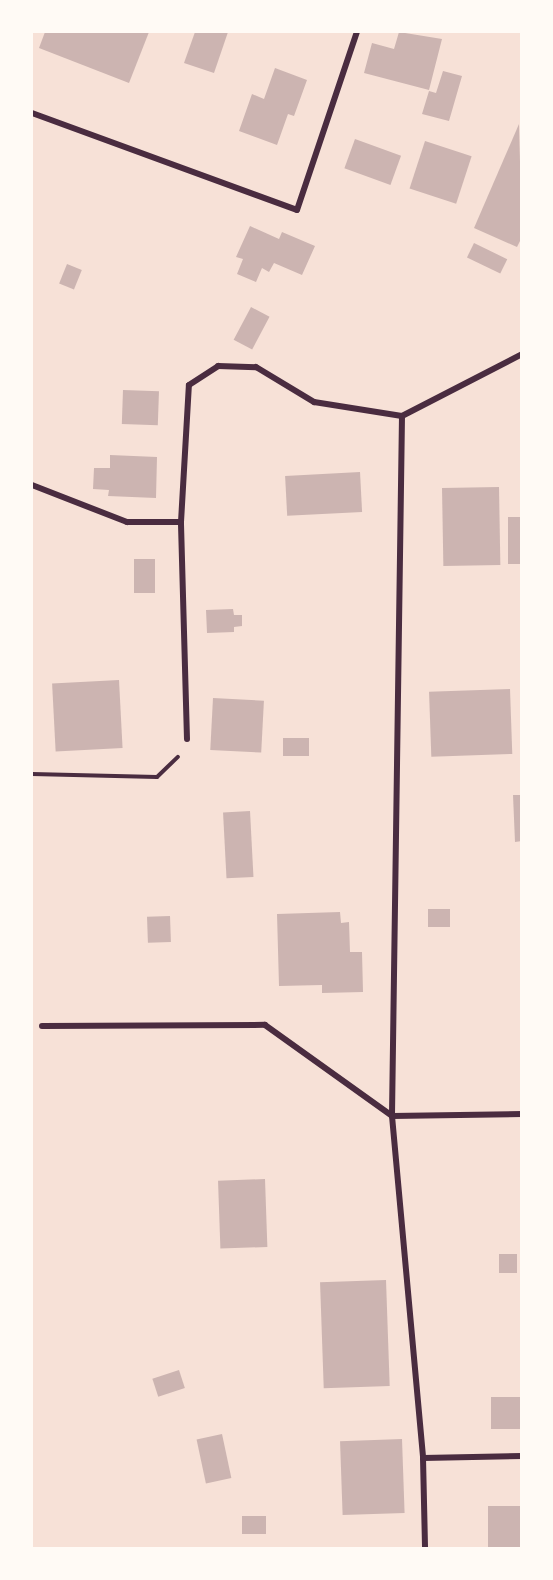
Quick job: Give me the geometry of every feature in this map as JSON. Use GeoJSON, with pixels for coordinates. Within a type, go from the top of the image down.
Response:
{"type":"FeatureCollection","features":[{"type":"Feature","properties":{"kind":"street"},"geometry":{"type":"LineString","coordinates":[[32,113],[297,210],[357,32]]}},
{"type":"Feature","properties":{"kind":"street"},"geometry":{"type":"LineString","coordinates":[[187,739],[181,522],[189,385],[218,366],[256,367],[314,402],[402,416],[522,354]]}},
{"type":"Feature","properties":{"kind":"street"},"geometry":{"type":"LineString","coordinates":[[402,416],[392,1116],[423,1458],[425,1548]]}},
{"type":"Feature","properties":{"kind":"street"},"geometry":{"type":"LineString","coordinates":[[32,485],[127,522],[181,522]]}},
{"type":"Feature","properties":{"kind":"street"},"geometry":{"type":"LineString","coordinates":[[42,1026],[265,1025],[392,1116],[522,1114]]}},
{"type":"Feature","properties":{"kind":"street"},"geometry":{"type":"LineString","coordinates":[[423,1458],[522,1456]]}},
{"type":"Feature","properties":{"kind":"path"},"geometry":{"type":"LineString","coordinates":[[32,774],[157,777],[176,762],[187,739]]}},
{"type":"Feature","properties":{"kind":"building"},"geometry":{"type":"Polygon","coordinates":[[[45,32],[149,32],[129,83],[39,48],[45,32]]]}},
{"type":"Feature","properties":{"kind":"building"},"geometry":{"type":"Polygon","coordinates":[[[195,32],[228,32],[214,73],[184,63],[195,32]]]}},
{"type":"Feature","properties":{"kind":"building"},"geometry":{"type":"Polygon","coordinates":[[[399,32],[442,39],[429,90],[364,73],[372,43],[394,49],[399,32]]]}},
{"type":"Feature","properties":{"kind":"building"},"geometry":{"type":"Polygon","coordinates":[[[275,68],[307,80],[294,116],[288,114],[277,145],[239,131],[252,94],[264,99],[275,68]]]}},
{"type":"Feature","properties":{"kind":"building"},"geometry":{"type":"Polygon","coordinates":[[[443,71],[462,76],[449,121],[422,114],[429,91],[436,93],[443,71]]]}},
{"type":"Feature","properties":{"kind":"building"},"geometry":{"type":"Polygon","coordinates":[[[519,124],[522,237],[517,247],[474,228],[519,124]]]}},
{"type":"Feature","properties":{"kind":"building"},"geometry":{"type":"Polygon","coordinates":[[[355,139],[401,156],[390,185],[344,168],[355,139]]]}},
{"type":"Feature","properties":{"kind":"building"},"geometry":{"type":"Polygon","coordinates":[[[425,141],[472,156],[456,204],[410,189],[425,141]]]}},
{"type":"Feature","properties":{"kind":"building"},"geometry":{"type":"Polygon","coordinates":[[[250,226],[279,239],[282,232],[315,246],[302,275],[274,263],[269,272],[262,268],[256,282],[237,274],[243,259],[236,257],[250,226]]]}},
{"type":"Feature","properties":{"kind":"building"},"geometry":{"type":"Polygon","coordinates":[[[474,243],[507,259],[500,274],[467,257],[474,243]]]}},
{"type":"Feature","properties":{"kind":"building"},"geometry":{"type":"Polygon","coordinates":[[[67,264],[82,270],[74,289],[59,283],[67,264]]]}},
{"type":"Feature","properties":{"kind":"building"},"geometry":{"type":"Polygon","coordinates":[[[251,307],[270,317],[252,350],[234,340],[251,307]]]}},
{"type":"Feature","properties":{"kind":"building"},"geometry":{"type":"Polygon","coordinates":[[[123,390],[159,391],[158,425],[122,424],[123,390]]]}},
{"type":"Feature","properties":{"kind":"building"},"geometry":{"type":"Polygon","coordinates":[[[110,455],[157,457],[156,498],[108,496],[109,490],[93,489],[94,468],[110,468],[110,455]]]}},
{"type":"Feature","properties":{"kind":"building"},"geometry":{"type":"Polygon","coordinates":[[[360,472],[362,512],[287,516],[285,476],[360,472]]]}},
{"type":"Feature","properties":{"kind":"building"},"geometry":{"type":"Polygon","coordinates":[[[499,487],[500,565],[443,566],[442,488],[499,487]]]}},
{"type":"Feature","properties":{"kind":"building"},"geometry":{"type":"Polygon","coordinates":[[[508,517],[522,517],[522,564],[508,564],[508,517]]]}},
{"type":"Feature","properties":{"kind":"building"},"geometry":{"type":"Polygon","coordinates":[[[134,559],[155,559],[155,593],[134,593],[134,559]]]}},
{"type":"Feature","properties":{"kind":"building"},"geometry":{"type":"Polygon","coordinates":[[[233,609],[234,615],[242,615],[242,626],[234,627],[234,632],[207,633],[206,610],[233,609]]]}},
{"type":"Feature","properties":{"kind":"building"},"geometry":{"type":"Polygon","coordinates":[[[119,680],[123,748],[56,751],[52,684],[119,680]]]}},
{"type":"Feature","properties":{"kind":"building"},"geometry":{"type":"Polygon","coordinates":[[[510,689],[512,754],[431,757],[429,692],[510,689]]]}},
{"type":"Feature","properties":{"kind":"building"},"geometry":{"type":"Polygon","coordinates":[[[213,698],[264,701],[261,753],[210,750],[213,698]]]}},
{"type":"Feature","properties":{"kind":"building"},"geometry":{"type":"Polygon","coordinates":[[[283,738],[309,738],[309,756],[283,756],[283,738]]]}},
{"type":"Feature","properties":{"kind":"building"},"geometry":{"type":"Polygon","coordinates":[[[513,795],[522,795],[522,841],[515,842],[513,795]]]}},
{"type":"Feature","properties":{"kind":"building"},"geometry":{"type":"Polygon","coordinates":[[[250,811],[253,877],[226,878],[223,812],[250,811]]]}},
{"type":"Feature","properties":{"kind":"building"},"geometry":{"type":"Polygon","coordinates":[[[428,909],[450,909],[450,927],[428,927],[428,909]]]}},
{"type":"Feature","properties":{"kind":"building"},"geometry":{"type":"Polygon","coordinates":[[[340,912],[341,923],[349,922],[350,952],[362,952],[363,992],[322,993],[322,985],[279,986],[277,914],[340,912]]]}},
{"type":"Feature","properties":{"kind":"building"},"geometry":{"type":"Polygon","coordinates":[[[170,916],[171,942],[148,943],[147,917],[170,916]]]}},
{"type":"Feature","properties":{"kind":"building"},"geometry":{"type":"Polygon","coordinates":[[[265,1179],[267,1247],[220,1249],[218,1181],[265,1179]]]}},
{"type":"Feature","properties":{"kind":"building"},"geometry":{"type":"Polygon","coordinates":[[[499,1254],[517,1254],[517,1273],[499,1273],[499,1254]]]}},
{"type":"Feature","properties":{"kind":"building"},"geometry":{"type":"Polygon","coordinates":[[[386,1280],[390,1386],[324,1388],[320,1282],[386,1280]]]}},
{"type":"Feature","properties":{"kind":"building"},"geometry":{"type":"Polygon","coordinates":[[[179,1370],[185,1388],[158,1397],[152,1379],[179,1370]]]}},
{"type":"Feature","properties":{"kind":"building"},"geometry":{"type":"Polygon","coordinates":[[[491,1397],[522,1397],[522,1429],[491,1429],[491,1397]]]}},
{"type":"Feature","properties":{"kind":"building"},"geometry":{"type":"Polygon","coordinates":[[[222,1434],[231,1478],[206,1483],[197,1439],[222,1434]]]}},
{"type":"Feature","properties":{"kind":"building"},"geometry":{"type":"Polygon","coordinates":[[[402,1439],[405,1513],[343,1515],[340,1441],[402,1439]]]}},
{"type":"Feature","properties":{"kind":"building"},"geometry":{"type":"Polygon","coordinates":[[[488,1506],[522,1506],[522,1548],[488,1548],[488,1506]]]}},
{"type":"Feature","properties":{"kind":"building"},"geometry":{"type":"Polygon","coordinates":[[[242,1516],[266,1516],[266,1534],[242,1534],[242,1516]]]}}]}
